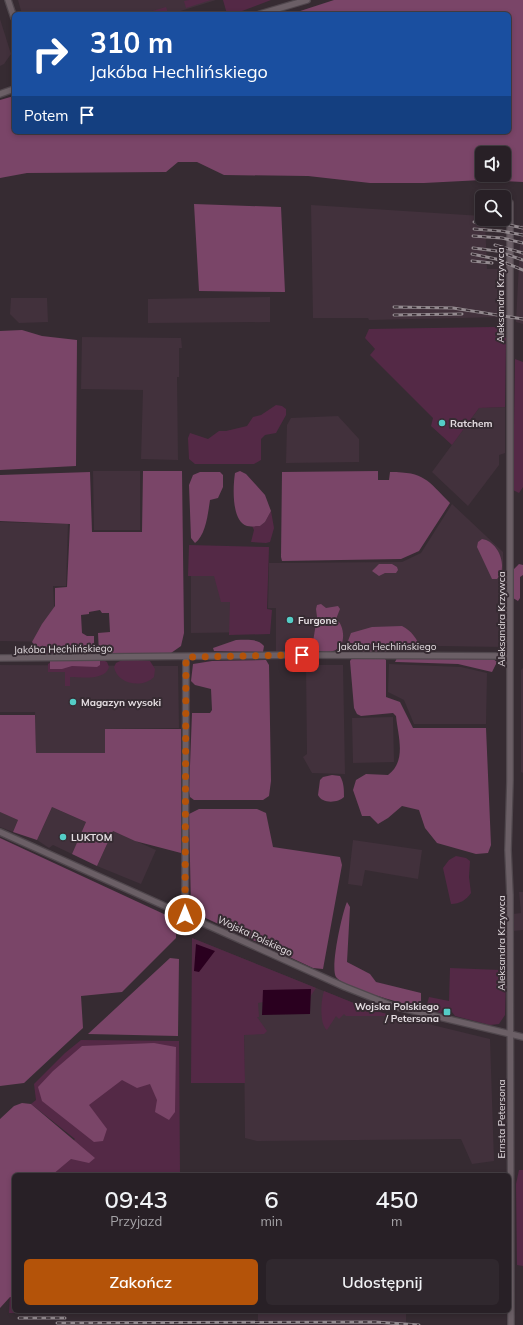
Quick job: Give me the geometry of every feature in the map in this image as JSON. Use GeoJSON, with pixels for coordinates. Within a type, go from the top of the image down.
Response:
{"type":"FeatureCollection","features":[{"type":"Feature","properties":{"kind":"street"},"geometry":{"type":"LineString","coordinates":[[8,0],[12,12]]}},
{"type":"Feature","properties":{"kind":"street"},"geometry":{"type":"LineString","coordinates":[[267,12],[307,0]]}},
{"type":"Feature","properties":{"kind":"street"},"geometry":{"type":"LineString","coordinates":[[0,94],[12,90]]}},
{"type":"Feature","properties":{"kind":"street","name":"Aleksandra Krzywca"},"geometry":{"type":"LineString","coordinates":[[510,226],[510,656],[508,850],[510,1034]]}},
{"type":"Feature","properties":{"kind":"street","name":"Jakóba Hechlińskiego"},"geometry":{"type":"LineString","coordinates":[[0,658],[510,656]]}},
{"type":"Feature","properties":{"kind":"street"},"geometry":{"type":"LineString","coordinates":[[185,915],[186,657]]}},
{"type":"Feature","properties":{"kind":"street","name":"Wojska Polskiego"},"geometry":{"type":"LineString","coordinates":[[0,832],[345,987],[393,1006],[523,1037]]}},
{"type":"Feature","properties":{"kind":"street","name":"Ernsta Petersona"},"geometry":{"type":"LineString","coordinates":[[510,1034],[510,1173]]}},
{"type":"Feature","properties":{"kind":"street","name":"Ernsta Petersona"},"geometry":{"type":"LineString","coordinates":[[511,1313],[511,1325]]}},
{"type":"Feature","properties":{"kind":"shaded area"},"geometry":{"type":"Polygon","coordinates":[[[18,0],[216,0],[177,12],[21,12],[18,0]]]}},
{"type":"Feature","properties":{"kind":"shaded area"},"geometry":{"type":"Polygon","coordinates":[[[211,0],[186,8],[184,1],[211,0]]]}},
{"type":"Feature","properties":{"kind":"shaded area"},"geometry":{"type":"Polygon","coordinates":[[[223,0],[271,0],[239,12],[226,12],[223,0]]]}},
{"type":"Feature","properties":{"kind":"shaded area"},"geometry":{"type":"Polygon","coordinates":[[[334,0],[523,0],[523,182],[511,181],[511,146],[475,146],[475,180],[424,183],[370,183],[308,176],[224,175],[197,162],[178,162],[166,172],[27,173],[0,178],[0,100],[12,97],[12,134],[511,134],[511,12],[297,12],[334,0]]]}},
{"type":"Feature","properties":{"kind":"shaded area"},"geometry":{"type":"Polygon","coordinates":[[[166,7],[168,12],[149,12],[166,7]]]}},
{"type":"Feature","properties":{"kind":"shaded area"},"geometry":{"type":"Polygon","coordinates":[[[0,19],[11,54],[4,64],[0,66],[0,19]]]}},
{"type":"Feature","properties":{"kind":"shaded area"},"geometry":{"type":"Polygon","coordinates":[[[194,204],[281,207],[285,292],[199,291],[194,204]]]}},
{"type":"Feature","properties":{"kind":"shaded area"},"geometry":{"type":"Polygon","coordinates":[[[311,205],[475,216],[475,226],[485,226],[487,269],[503,269],[503,317],[369,320],[368,318],[313,318],[311,205]]]}},
{"type":"Feature","properties":{"kind":"shaded area"},"geometry":{"type":"Polygon","coordinates":[[[521,225],[523,225],[523,324],[516,322],[521,225]]]}},
{"type":"Feature","properties":{"kind":"shaded area"},"geometry":{"type":"Polygon","coordinates":[[[270,297],[270,322],[148,323],[148,299],[270,297]]]}},
{"type":"Feature","properties":{"kind":"shaded area"},"geometry":{"type":"Polygon","coordinates":[[[11,298],[47,298],[48,322],[19,323],[10,314],[11,298]]]}},
{"type":"Feature","properties":{"kind":"shaded area"},"geometry":{"type":"Polygon","coordinates":[[[494,327],[501,330],[506,337],[505,407],[479,408],[452,445],[431,426],[433,418],[370,355],[375,349],[365,338],[369,329],[494,327]]]}},
{"type":"Feature","properties":{"kind":"shaded area"},"geometry":{"type":"Polygon","coordinates":[[[22,330],[42,336],[77,340],[76,466],[0,470],[0,331],[22,330]]]}},
{"type":"Feature","properties":{"kind":"shaded area"},"geometry":{"type":"Polygon","coordinates":[[[82,337],[181,338],[182,348],[179,348],[179,377],[177,377],[178,460],[141,459],[143,390],[81,389],[82,337]]]}},
{"type":"Feature","properties":{"kind":"shaded area"},"geometry":{"type":"Polygon","coordinates":[[[515,359],[523,362],[523,487],[519,493],[513,490],[515,359]]]}},
{"type":"Feature","properties":{"kind":"shaded area"},"geometry":{"type":"Polygon","coordinates":[[[276,405],[282,406],[286,409],[286,415],[276,433],[265,435],[261,439],[261,460],[254,464],[195,464],[189,459],[188,438],[190,433],[208,439],[219,431],[226,431],[247,426],[253,417],[261,415],[276,405]]]}},
{"type":"Feature","properties":{"kind":"shaded area"},"geometry":{"type":"Polygon","coordinates":[[[505,407],[505,453],[499,455],[499,465],[468,506],[432,472],[479,408],[505,407]]]}},
{"type":"Feature","properties":{"kind":"shaded area"},"geometry":{"type":"Polygon","coordinates":[[[338,416],[359,439],[359,462],[286,463],[287,425],[291,418],[338,416]]]}},
{"type":"Feature","properties":{"kind":"shaded area"},"geometry":{"type":"Polygon","coordinates":[[[93,471],[140,471],[140,530],[94,530],[93,471]]]}},
{"type":"Feature","properties":{"kind":"shaded area"},"geometry":{"type":"Polygon","coordinates":[[[143,471],[182,471],[184,633],[181,646],[171,653],[99,654],[98,633],[110,632],[109,613],[102,613],[100,610],[81,615],[82,633],[87,636],[94,636],[94,655],[44,655],[32,642],[42,624],[55,606],[55,588],[67,587],[70,524],[0,521],[0,475],[90,472],[92,532],[142,532],[143,471]]]}},
{"type":"Feature","properties":{"kind":"shaded area"},"geometry":{"type":"Polygon","coordinates":[[[240,471],[246,474],[265,495],[271,511],[265,522],[260,526],[247,526],[242,523],[238,517],[234,502],[234,486],[235,473],[240,471]]]}},
{"type":"Feature","properties":{"kind":"shaded area"},"geometry":{"type":"Polygon","coordinates":[[[378,471],[378,480],[389,480],[390,472],[402,472],[418,476],[430,483],[450,503],[419,551],[401,559],[282,561],[282,472],[378,471]]]}},
{"type":"Feature","properties":{"kind":"shaded area"},"geometry":{"type":"Polygon","coordinates":[[[200,472],[220,472],[223,475],[223,487],[218,498],[210,500],[202,535],[195,543],[191,538],[189,485],[193,475],[200,472]]]}},
{"type":"Feature","properties":{"kind":"shaded area"},"geometry":{"type":"Polygon","coordinates":[[[452,504],[503,552],[504,647],[310,644],[310,650],[276,651],[276,608],[268,608],[269,563],[402,562],[421,553],[452,504]]]}},
{"type":"Feature","properties":{"kind":"shaded area"},"geometry":{"type":"Polygon","coordinates":[[[271,511],[274,528],[270,542],[251,542],[254,530],[252,526],[260,526],[265,522],[271,511]]]}},
{"type":"Feature","properties":{"kind":"shaded area"},"geometry":{"type":"Polygon","coordinates":[[[0,522],[68,524],[66,586],[53,586],[56,642],[0,641],[0,522]]]}},
{"type":"Feature","properties":{"kind":"shaded area"},"geometry":{"type":"Polygon","coordinates":[[[482,539],[493,544],[500,555],[502,568],[497,579],[492,579],[477,547],[478,542],[482,539]]]}},
{"type":"Feature","properties":{"kind":"shaded area"},"geometry":{"type":"Polygon","coordinates":[[[189,545],[269,547],[267,609],[272,610],[270,634],[229,635],[230,602],[221,602],[214,576],[188,576],[189,545]]]}},
{"type":"Feature","properties":{"kind":"shaded area"},"geometry":{"type":"Polygon","coordinates":[[[191,546],[264,632],[191,633],[191,546]]]}},
{"type":"Feature","properties":{"kind":"shaded area"},"geometry":{"type":"Polygon","coordinates":[[[379,564],[392,564],[397,567],[398,570],[396,573],[385,573],[379,576],[372,571],[379,564]]]}},
{"type":"Feature","properties":{"kind":"shaded area"},"geometry":{"type":"Polygon","coordinates":[[[519,564],[523,565],[523,575],[520,577],[520,598],[518,601],[513,598],[513,570],[519,564]]]}},
{"type":"Feature","properties":{"kind":"shaded area"},"geometry":{"type":"Polygon","coordinates":[[[321,604],[326,608],[338,606],[340,609],[336,619],[343,631],[341,646],[331,652],[314,650],[312,648],[317,617],[316,609],[317,605],[321,604]]]}},
{"type":"Feature","properties":{"kind":"shaded area"},"geometry":{"type":"Polygon","coordinates":[[[402,626],[413,635],[417,641],[421,648],[417,651],[365,652],[352,650],[348,641],[351,633],[372,627],[402,626]]]}},
{"type":"Feature","properties":{"kind":"shaded area"},"geometry":{"type":"Polygon","coordinates":[[[236,640],[251,640],[261,643],[264,646],[263,652],[214,651],[213,648],[236,640]]]}},
{"type":"Feature","properties":{"kind":"shaded area"},"geometry":{"type":"Polygon","coordinates":[[[353,657],[383,657],[386,660],[386,697],[400,702],[413,728],[486,728],[491,845],[488,853],[476,854],[437,843],[425,828],[419,810],[402,806],[378,824],[370,816],[362,816],[353,790],[356,780],[366,774],[388,775],[398,763],[400,748],[396,716],[393,713],[361,716],[357,714],[354,708],[350,661],[353,657]]]}},
{"type":"Feature","properties":{"kind":"shaded area"},"geometry":{"type":"Polygon","coordinates":[[[397,658],[492,658],[497,662],[492,672],[458,664],[395,662],[397,658]]]}},
{"type":"Feature","properties":{"kind":"shaded area"},"geometry":{"type":"Polygon","coordinates":[[[100,659],[100,665],[97,667],[72,666],[62,669],[50,669],[50,660],[100,659]]]}},
{"type":"Feature","properties":{"kind":"shaded area"},"geometry":{"type":"Polygon","coordinates":[[[124,659],[150,661],[155,669],[154,677],[149,681],[137,684],[125,681],[116,673],[114,667],[116,663],[124,659]]]}},
{"type":"Feature","properties":{"kind":"shaded area"},"geometry":{"type":"Polygon","coordinates":[[[54,660],[103,660],[107,662],[109,667],[107,671],[98,676],[87,678],[70,677],[70,686],[65,686],[65,672],[48,672],[48,664],[54,660]]]}},
{"type":"Feature","properties":{"kind":"shaded area"},"geometry":{"type":"Polygon","coordinates":[[[266,660],[269,665],[271,781],[269,796],[263,800],[194,800],[190,797],[189,792],[192,713],[210,713],[212,710],[211,689],[195,685],[191,681],[193,664],[212,661],[266,660]]]}},
{"type":"Feature","properties":{"kind":"shaded area"},"geometry":{"type":"Polygon","coordinates":[[[389,664],[461,667],[487,673],[486,724],[414,724],[404,700],[388,692],[389,664]]]}},
{"type":"Feature","properties":{"kind":"shaded area"},"geometry":{"type":"Polygon","coordinates":[[[0,665],[178,666],[179,728],[105,729],[105,753],[36,753],[35,712],[0,712],[0,665]]]}},
{"type":"Feature","properties":{"kind":"shaded area"},"geometry":{"type":"Polygon","coordinates":[[[306,665],[343,665],[345,774],[312,773],[303,757],[307,754],[306,665]]]}},
{"type":"Feature","properties":{"kind":"shaded area"},"geometry":{"type":"Polygon","coordinates":[[[523,668],[523,773],[521,772],[521,670],[523,668]]]}},
{"type":"Feature","properties":{"kind":"shaded area"},"geometry":{"type":"Polygon","coordinates":[[[0,715],[35,715],[36,753],[105,753],[105,729],[181,729],[181,853],[135,841],[113,831],[97,866],[72,854],[86,822],[52,807],[37,840],[13,832],[18,820],[0,812],[0,715]]]}},
{"type":"Feature","properties":{"kind":"shaded area"},"geometry":{"type":"Polygon","coordinates":[[[393,717],[394,762],[353,763],[352,718],[393,717]]]}},
{"type":"Feature","properties":{"kind":"shaded area"},"geometry":{"type":"Polygon","coordinates":[[[332,775],[340,776],[344,789],[344,797],[330,802],[323,800],[318,795],[320,780],[323,777],[332,775]]]}},
{"type":"Feature","properties":{"kind":"shaded area"},"geometry":{"type":"Polygon","coordinates":[[[52,807],[86,822],[72,854],[53,845],[49,848],[37,840],[52,807]]]}},
{"type":"Feature","properties":{"kind":"shaded area"},"geometry":{"type":"Polygon","coordinates":[[[199,809],[257,809],[266,813],[273,847],[340,857],[342,865],[323,969],[313,968],[197,914],[191,908],[189,814],[199,809]]]}},
{"type":"Feature","properties":{"kind":"shaded area"},"geometry":{"type":"Polygon","coordinates":[[[0,812],[18,820],[13,832],[0,827],[0,812]]]}},
{"type":"Feature","properties":{"kind":"shaded area"},"geometry":{"type":"Polygon","coordinates":[[[113,831],[156,850],[141,884],[97,866],[113,831]]]}},
{"type":"Feature","properties":{"kind":"shaded area"},"geometry":{"type":"Polygon","coordinates":[[[0,838],[166,915],[176,927],[176,938],[122,992],[81,996],[83,1028],[24,1083],[0,1086],[0,838]]]}},
{"type":"Feature","properties":{"kind":"shaded area"},"geometry":{"type":"Polygon","coordinates":[[[353,840],[422,850],[418,879],[365,870],[362,886],[348,884],[353,840]]]}},
{"type":"Feature","properties":{"kind":"shaded area"},"geometry":{"type":"Polygon","coordinates":[[[456,856],[466,858],[470,861],[469,877],[471,893],[462,901],[451,904],[443,868],[449,860],[456,856]]]}},
{"type":"Feature","properties":{"kind":"shaded area"},"geometry":{"type":"Polygon","coordinates":[[[519,892],[523,892],[523,930],[513,931],[513,914],[521,913],[519,892]]]}},
{"type":"Feature","properties":{"kind":"shaded area"},"geometry":{"type":"Polygon","coordinates":[[[347,902],[350,907],[347,962],[370,974],[376,982],[421,993],[421,1001],[416,1007],[350,986],[341,982],[336,977],[334,963],[342,917],[347,902]]]}},
{"type":"Feature","properties":{"kind":"shaded area"},"geometry":{"type":"Polygon","coordinates":[[[192,938],[371,1010],[490,1039],[494,1161],[472,1164],[461,1139],[257,1141],[245,1138],[244,1030],[192,1033],[192,938]]]}},
{"type":"Feature","properties":{"kind":"shaded area"},"geometry":{"type":"Polygon","coordinates":[[[192,938],[316,988],[310,997],[311,990],[263,990],[263,1002],[258,1003],[259,1017],[257,1017],[267,1031],[264,1034],[244,1035],[245,1083],[191,1083],[192,938]]]}},
{"type":"Feature","properties":{"kind":"shaded area"},"geometry":{"type":"Polygon","coordinates":[[[196,944],[215,951],[199,972],[194,971],[196,944]]]}},
{"type":"Feature","properties":{"kind":"shaded area"},"geometry":{"type":"Polygon","coordinates":[[[170,958],[179,959],[178,1036],[88,1034],[170,958]]]}},
{"type":"Feature","properties":{"kind":"shaded area"},"geometry":{"type":"Polygon","coordinates":[[[450,968],[501,970],[506,975],[505,1015],[499,1024],[490,1025],[455,1016],[449,1008],[443,1008],[441,1013],[430,1011],[426,1008],[429,997],[449,1001],[450,968]]]}},
{"type":"Feature","properties":{"kind":"shaded area"},"geometry":{"type":"Polygon","coordinates":[[[311,989],[310,1014],[262,1015],[263,990],[311,989]]]}},
{"type":"Feature","properties":{"kind":"shaded area"},"geometry":{"type":"Polygon","coordinates":[[[324,991],[371,1010],[395,1016],[346,1016],[344,1014],[339,1019],[336,1016],[327,1030],[324,1027],[322,1017],[322,1000],[324,991]]]}},
{"type":"Feature","properties":{"kind":"shaded area"},"geometry":{"type":"Polygon","coordinates":[[[81,1040],[179,1041],[180,1173],[49,1173],[75,1139],[31,1104],[36,1100],[34,1084],[65,1053],[81,1040]]]}},
{"type":"Feature","properties":{"kind":"shaded area"},"geometry":{"type":"Polygon","coordinates":[[[154,1043],[176,1047],[175,1112],[169,1120],[155,1112],[157,1100],[150,1084],[137,1088],[122,1080],[89,1105],[107,1129],[103,1141],[94,1142],[42,1101],[38,1087],[53,1071],[82,1046],[154,1043]]]}},
{"type":"Feature","properties":{"kind":"shaded area"},"geometry":{"type":"Polygon","coordinates":[[[22,1103],[31,1104],[95,1158],[89,1163],[71,1159],[54,1173],[12,1173],[12,1297],[10,1297],[0,1308],[0,1119],[14,1106],[22,1103]]]}},
{"type":"Feature","properties":{"kind":"shaded area"},"geometry":{"type":"Polygon","coordinates":[[[519,1170],[523,1170],[523,1266],[517,1265],[516,1184],[519,1170]]]}},
{"type":"Feature","properties":{"kind":"shaded area"},"geometry":{"type":"Polygon","coordinates":[[[12,1255],[12,1313],[182,1314],[9,1313],[12,1255]]]}},
{"type":"Feature","properties":{"kind":"shaded area"},"geometry":{"type":"Polygon","coordinates":[[[406,1313],[406,1325],[258,1325],[258,1314],[406,1313]]]}},
{"type":"Feature","properties":{"kind":"railway"},"geometry":{"type":"LineString","coordinates":[[474,222],[509,225],[523,228]]}},
{"type":"Feature","properties":{"kind":"railway"},"geometry":{"type":"LineString","coordinates":[[474,229],[501,231],[523,235]]}},
{"type":"Feature","properties":{"kind":"railway"},"geometry":{"type":"LineString","coordinates":[[473,236],[502,238],[523,243]]}},
{"type":"Feature","properties":{"kind":"railway"},"geometry":{"type":"LineString","coordinates":[[495,245],[523,253]]}},
{"type":"Feature","properties":{"kind":"railway"},"geometry":{"type":"LineString","coordinates":[[473,248],[497,251],[523,260]]}},
{"type":"Feature","properties":{"kind":"railway"},"geometry":{"type":"LineString","coordinates":[[472,254],[496,259],[523,270]]}},
{"type":"Feature","properties":{"kind":"railway"},"geometry":{"type":"LineString","coordinates":[[472,261],[492,263]]}},
{"type":"Feature","properties":{"kind":"railway"},"geometry":{"type":"LineString","coordinates":[[394,307],[453,308],[523,319]]}},
{"type":"Feature","properties":{"kind":"railway"},"geometry":{"type":"LineString","coordinates":[[394,315],[462,314]]}},
{"type":"Feature","properties":{"kind":"railway"},"geometry":{"type":"LineString","coordinates":[[19,1318],[65,1318]]}},
{"type":"Feature","properties":{"kind":"railway"},"geometry":{"type":"LineString","coordinates":[[57,1323],[375,1322],[419,1325]]}},
{"type":"Feature","properties":{"kind":"place","name":"Ratchem"},"geometry":{"type":"Point","coordinates":[442,423]}},
{"type":"Feature","properties":{"kind":"place","name":"Furgone"},"geometry":{"type":"Point","coordinates":[290,620]}},
{"type":"Feature","properties":{"kind":"place","name":"Magazyn wysoki"},"geometry":{"type":"Point","coordinates":[73,702]}},
{"type":"Feature","properties":{"kind":"place","name":"LUKTOM"},"geometry":{"type":"Point","coordinates":[63,837]}},
{"type":"Feature","properties":{"kind":"place","name":"Wojska Polskiego / Petersona"},"geometry":{"type":"Point","coordinates":[447,1012]}},
{"type":"Feature","properties":{"kind":"route"},"geometry":{"type":"LineString","coordinates":[[185,915],[186,657],[302,655]]}}]}
